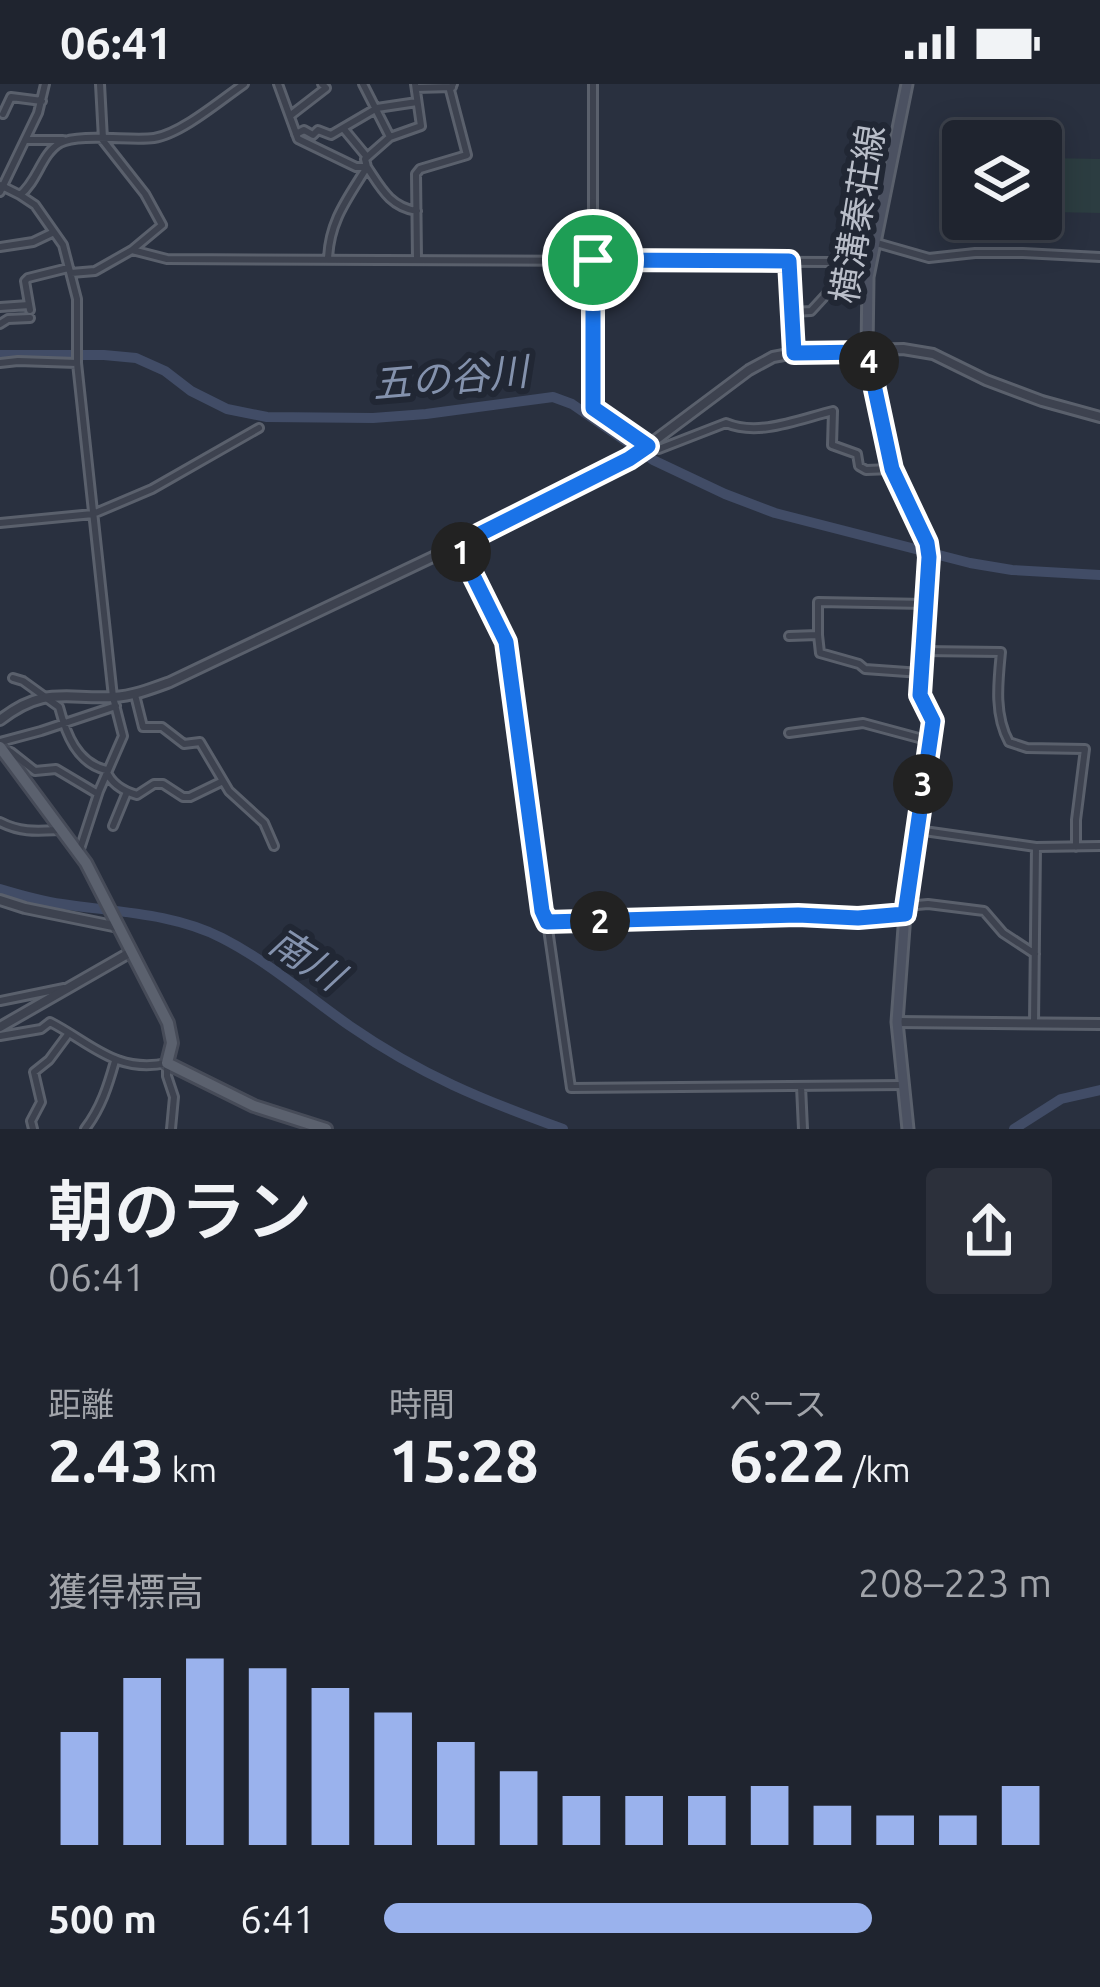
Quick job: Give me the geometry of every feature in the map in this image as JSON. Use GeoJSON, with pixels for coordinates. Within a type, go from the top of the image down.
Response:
{"type":"FeatureCollection","features":[{"type":"Feature","properties":{"kind":"main road","name":"横溝秦荘線"},"geometry":{"type":"LineString","coordinates":[[908,84],[873,242],[866,308],[867,352],[892,469],[929,557],[920,695],[933,721],[906,910],[897,1022],[908,1129]]}},
{"type":"Feature","properties":{"kind":"main road"},"geometry":{"type":"LineString","coordinates":[[1,746],[79,853],[108,903],[168,1023],[172,1043],[167,1063],[254,1106],[326,1129]]}},
{"type":"Feature","properties":{"kind":"street"},"geometry":{"type":"LineString","coordinates":[[45,84],[42,101],[1,188],[34,205],[63,244],[70,271],[93,514],[123,736],[79,853]]}},
{"type":"Feature","properties":{"kind":"street"},"geometry":{"type":"LineString","coordinates":[[30,311],[28,278],[95,271],[132,250],[162,225],[145,194],[102,138],[100,84]]}},
{"type":"Feature","properties":{"kind":"street"},"geometry":{"type":"LineString","coordinates":[[24,140],[165,136],[244,84]]}},
{"type":"Feature","properties":{"kind":"street"},"geometry":{"type":"LineString","coordinates":[[278,84],[298,139],[356,167],[367,162]]}},
{"type":"Feature","properties":{"kind":"street"},"geometry":{"type":"LineString","coordinates":[[290,116],[326,88],[322,84]]}},
{"type":"Feature","properties":{"kind":"street"},"geometry":{"type":"LineString","coordinates":[[362,84],[389,137]]}},
{"type":"Feature","properties":{"kind":"street"},"geometry":{"type":"LineString","coordinates":[[592,84],[593,408],[659,449],[726,423],[757,429],[833,411],[832,445],[856,454],[866,470],[892,469]]}},
{"type":"Feature","properties":{"kind":"street"},"geometry":{"type":"LineString","coordinates":[[328,260],[334,220],[367,162],[389,137],[421,126],[415,86],[452,85],[467,155],[416,174],[417,260]]}},
{"type":"Feature","properties":{"kind":"street"},"geometry":{"type":"LineString","coordinates":[[1,115],[11,97],[42,101]]}},
{"type":"Feature","properties":{"kind":"street"},"geometry":{"type":"LineString","coordinates":[[296,134],[304,130],[313,135],[318,130],[331,135],[377,108],[418,101]]}},
{"type":"Feature","properties":{"kind":"street"},"geometry":{"type":"LineString","coordinates":[[343,128],[391,201],[417,211]]}},
{"type":"Feature","properties":{"kind":"street"},"geometry":{"type":"LineString","coordinates":[[20,195],[48,152],[63,140]]}},
{"type":"Feature","properties":{"kind":"street"},"geometry":{"type":"LineString","coordinates":[[0,247],[33,242],[54,232]]}},
{"type":"Feature","properties":{"kind":"street"},"geometry":{"type":"LineString","coordinates":[[132,250],[167,259],[834,262],[859,244],[873,242],[929,258],[975,253],[1100,257]]}},
{"type":"Feature","properties":{"kind":"street"},"geometry":{"type":"LineString","coordinates":[[789,261],[794,353]]}},
{"type":"Feature","properties":{"kind":"street"},"geometry":{"type":"LineString","coordinates":[[793,312],[811,310],[834,286],[834,262]]}},
{"type":"Feature","properties":{"kind":"street"},"geometry":{"type":"LineString","coordinates":[[0,307],[30,311]]}},
{"type":"Feature","properties":{"kind":"street"},"geometry":{"type":"LineString","coordinates":[[0,323],[30,311]]}},
{"type":"Feature","properties":{"kind":"street"},"geometry":{"type":"LineString","coordinates":[[1,746],[170,682],[629,459],[773,357],[903,349],[933,354],[1042,401],[1100,417]]}},
{"type":"Feature","properties":{"kind":"street"},"geometry":{"type":"LineString","coordinates":[[0,363],[76,363]]}},
{"type":"Feature","properties":{"kind":"street"},"geometry":{"type":"LineString","coordinates":[[0,523],[93,514],[152,490],[259,428]]}},
{"type":"Feature","properties":{"kind":"street"},"geometry":{"type":"LineString","coordinates":[[458,545],[506,642],[537,880],[571,1088],[903,1084]]}},
{"type":"Feature","properties":{"kind":"street"},"geometry":{"type":"LineString","coordinates":[[921,673],[866,668],[820,653],[818,602],[928,604]]}},
{"type":"Feature","properties":{"kind":"street"},"geometry":{"type":"LineString","coordinates":[[789,636],[818,635]]}},
{"type":"Feature","properties":{"kind":"street"},"geometry":{"type":"LineString","coordinates":[[922,651],[1001,652],[1000,722],[1009,742],[1027,748],[1085,749],[1076,848]]}},
{"type":"Feature","properties":{"kind":"street"},"geometry":{"type":"LineString","coordinates":[[13,678],[59,707],[74,748],[127,792],[137,795],[163,784],[182,797],[223,781]]}},
{"type":"Feature","properties":{"kind":"street"},"geometry":{"type":"LineString","coordinates":[[0,720],[32,699],[44,697],[70,694],[115,702]]}},
{"type":"Feature","properties":{"kind":"street"},"geometry":{"type":"LineString","coordinates":[[135,694],[143,727],[162,727],[184,744],[200,742],[237,800],[264,824],[274,846]]}},
{"type":"Feature","properties":{"kind":"street"},"geometry":{"type":"LineString","coordinates":[[789,733],[863,723],[929,741]]}},
{"type":"Feature","properties":{"kind":"street"},"geometry":{"type":"LineString","coordinates":[[1,746],[35,771],[56,770],[98,794]]}},
{"type":"Feature","properties":{"kind":"street"},"geometry":{"type":"LineString","coordinates":[[112,826],[127,792]]}},
{"type":"Feature","properties":{"kind":"street"},"geometry":{"type":"LineString","coordinates":[[0,822],[32,832],[62,830]]}},
{"type":"Feature","properties":{"kind":"street"},"geometry":{"type":"LineString","coordinates":[[917,830],[1036,847],[1100,846]]}},
{"type":"Feature","properties":{"kind":"street"},"geometry":{"type":"LineString","coordinates":[[1034,1023],[1036,847]]}},
{"type":"Feature","properties":{"kind":"street"},"geometry":{"type":"LineString","coordinates":[[0,900],[117,923]]}},
{"type":"Feature","properties":{"kind":"street"},"geometry":{"type":"LineString","coordinates":[[547,922],[798,915],[858,918],[928,904],[984,911],[1003,933],[1035,954]]}},
{"type":"Feature","properties":{"kind":"street"},"geometry":{"type":"LineString","coordinates":[[0,1032],[131,952]]}},
{"type":"Feature","properties":{"kind":"street"},"geometry":{"type":"LineString","coordinates":[[0,1000],[67,987]]}},
{"type":"Feature","properties":{"kind":"street"},"geometry":{"type":"LineString","coordinates":[[0,1032],[40,1030],[50,1022],[115,1060],[147,1067],[167,1063],[166,1076],[174,1097],[171,1129]]}},
{"type":"Feature","properties":{"kind":"street"},"geometry":{"type":"LineString","coordinates":[[897,1022],[1100,1024]]}},
{"type":"Feature","properties":{"kind":"street"},"geometry":{"type":"LineString","coordinates":[[32,1129],[41,1102],[34,1072],[69,1033]]}},
{"type":"Feature","properties":{"kind":"street"},"geometry":{"type":"LineString","coordinates":[[85,1129],[106,1094],[115,1060]]}},
{"type":"Feature","properties":{"kind":"street"},"geometry":{"type":"LineString","coordinates":[[801,1085],[803,1129]]}},
{"type":"Feature","properties":{"kind":"shaded area"},"geometry":{"type":"Polygon","coordinates":[[[1062,158],[1100,159],[1100,213],[1062,212],[1062,158]]]}},
{"type":"Feature","properties":{"kind":"waterway","name":"五の谷川"},"geometry":{"type":"LineString","coordinates":[[0,355],[136,358],[227,409],[267,417],[373,418],[553,397],[572,404],[653,460],[775,513],[970,563],[1100,575]]}},
{"type":"Feature","properties":{"kind":"waterway","name":"南川"},"geometry":{"type":"LineString","coordinates":[[0,889],[54,903],[164,918],[204,930],[256,958],[402,1059],[479,1097],[563,1129]]}},
{"type":"Feature","properties":{"kind":"waterway","name":"南川"},"geometry":{"type":"LineString","coordinates":[[1014,1129],[1061,1099],[1100,1090]]}},
{"type":"Feature","properties":{"kind":"route"},"geometry":{"type":"LineString","coordinates":[[593,260],[789,261],[794,353],[867,352],[892,469],[929,557],[920,695],[933,721],[905,914],[547,922],[506,642],[458,545],[648,446],[593,408],[593,260]]}}]}
